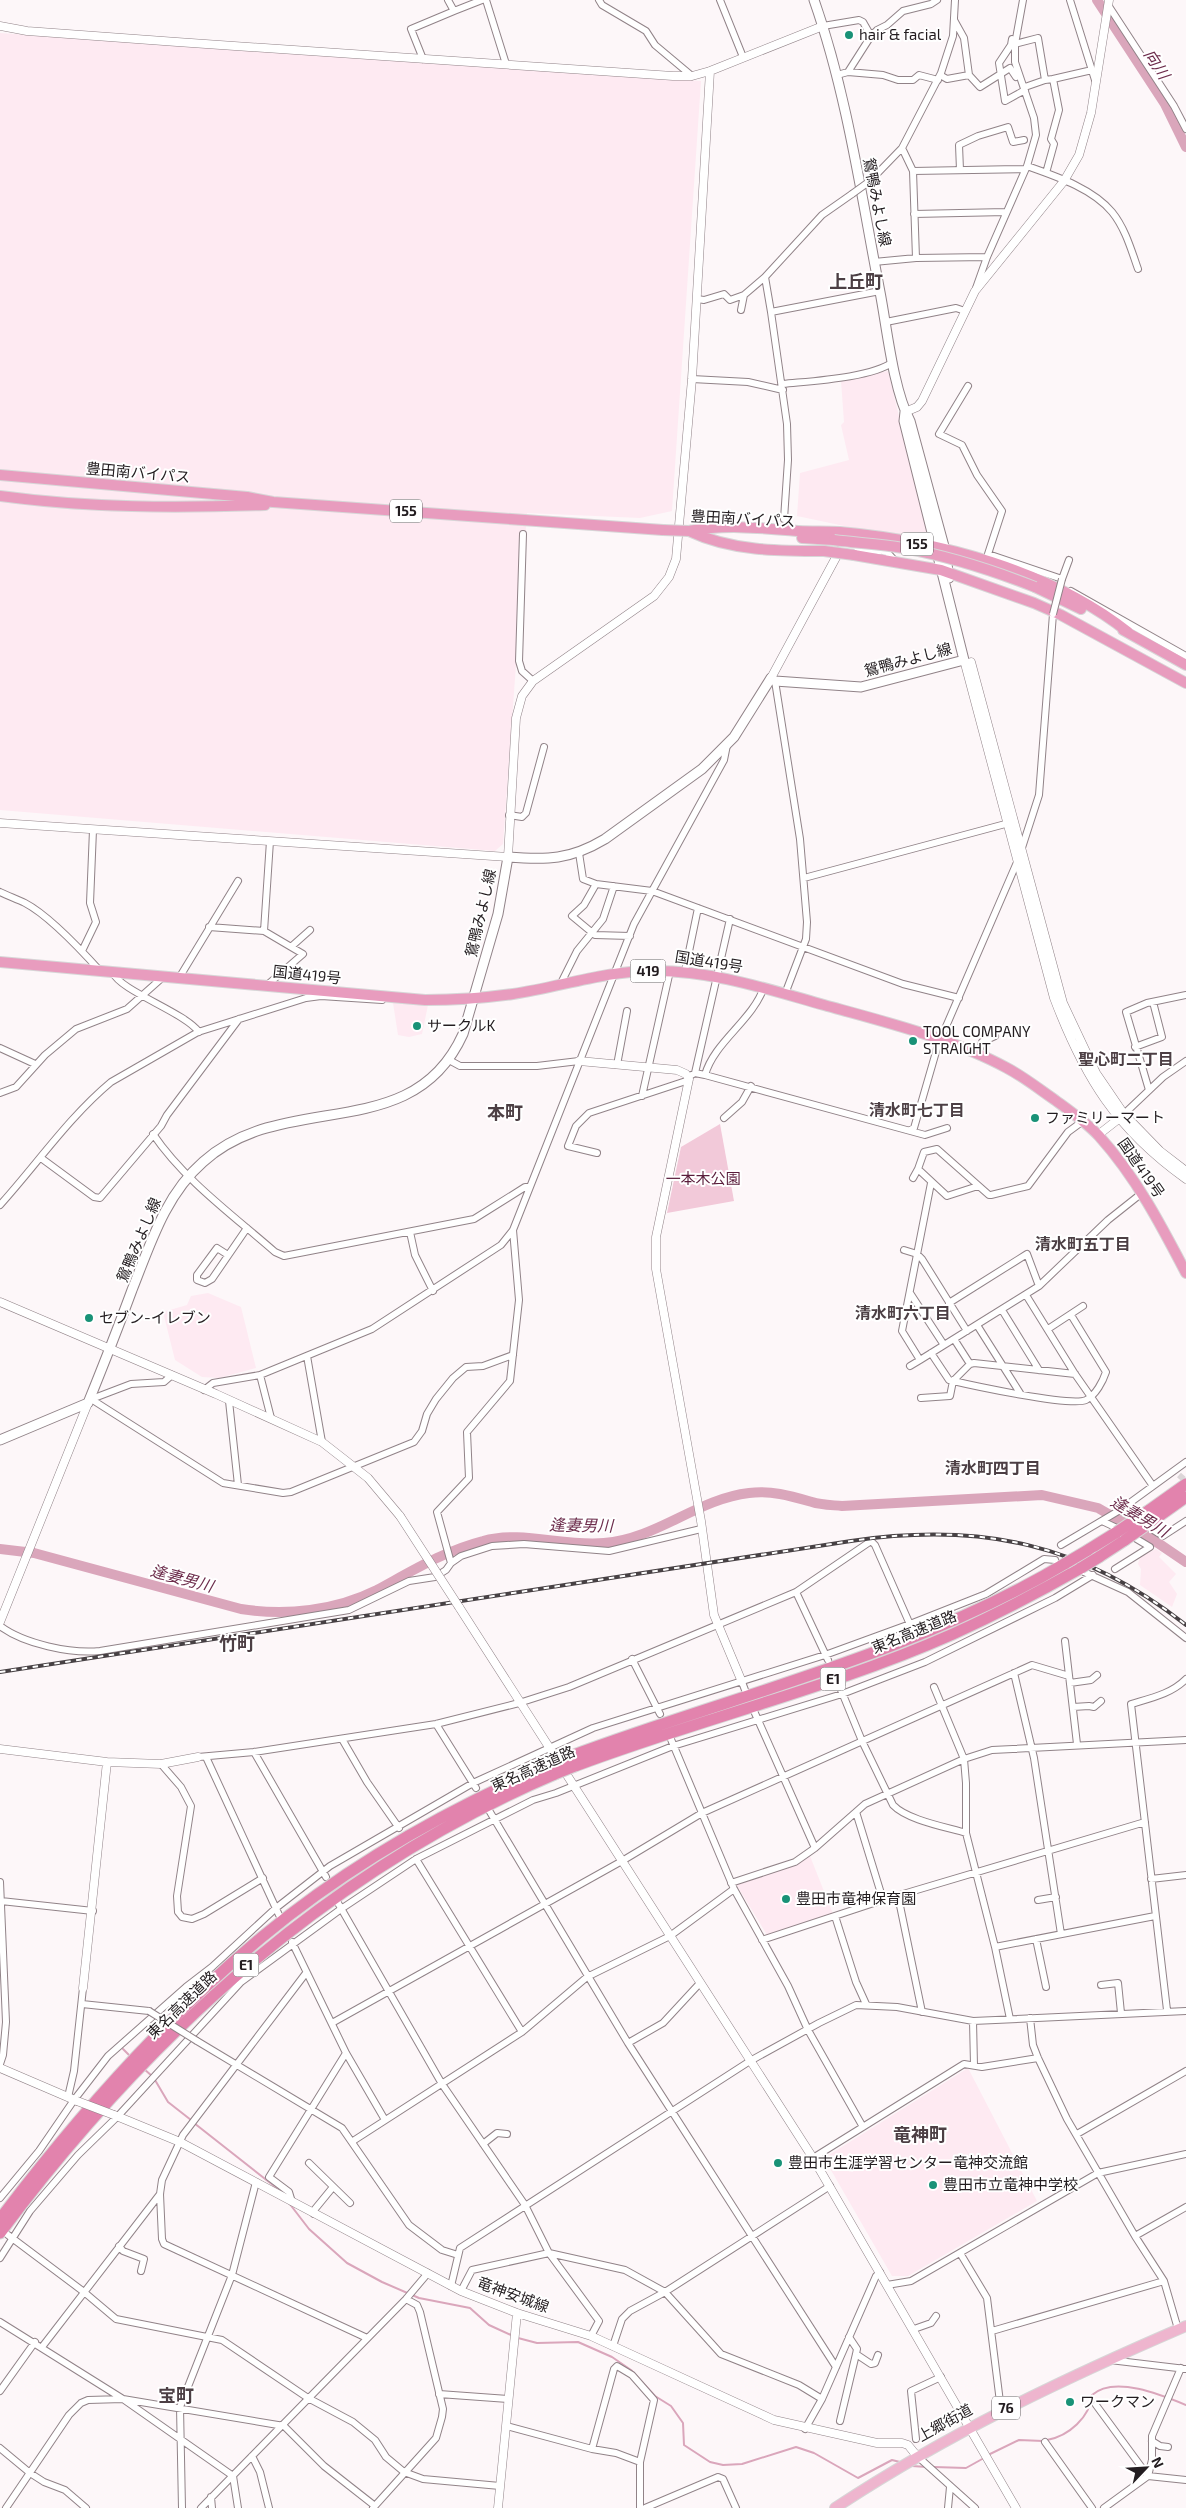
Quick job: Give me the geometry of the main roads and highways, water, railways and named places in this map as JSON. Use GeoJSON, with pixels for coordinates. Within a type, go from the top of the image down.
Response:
{"type":"FeatureCollection","features":[{"type":"Feature","properties":{"kind":"highway","name":"豊田南バイパス"},"geometry":{"type":"LineString","coordinates":[[0,475],[228,496],[273,502],[663,530],[834,540],[902,548],[991,570],[1034,587],[1128,632],[1186,665]]}},
{"type":"Feature","properties":{"kind":"highway","name":"豊田南バイパス"},"geometry":{"type":"LineString","coordinates":[[0,496],[162,508],[264,505],[273,502]]}},
{"type":"Feature","properties":{"kind":"highway","name":"155"},"geometry":{"type":"LineString","coordinates":[[688,531],[712,526],[839,532],[940,549],[1020,573],[1073,597],[1112,619],[1128,632]]}},
{"type":"Feature","properties":{"kind":"highway","name":"155"},"geometry":{"type":"LineString","coordinates":[[688,531],[709,541],[748,548],[824,551],[944,571],[1061,615],[1186,683]]}},
{"type":"Feature","properties":{"kind":"highway","name":"国道419号"},"geometry":{"type":"LineString","coordinates":[[0,962],[102,973],[425,1000],[513,994],[615,972],[685,971],[764,987],[873,1018],[940,1041],[978,1055],[1021,1076],[1083,1121],[1123,1165],[1142,1194],[1186,1273]]}},
{"type":"Feature","properties":{"kind":"highway","name":"東名高速道路"},"geometry":{"type":"LineString","coordinates":[[1152,1515],[1180,1476]]}},
{"type":"Feature","properties":{"kind":"highway","name":"東名高速道路"},"geometry":{"type":"LineString","coordinates":[[573,1761],[894,1658],[952,1634],[1009,1608],[1082,1570],[1121,1536],[1152,1515],[1186,1497]]}},
{"type":"Feature","properties":{"kind":"highway","name":"東名高速道路"},"geometry":{"type":"LineString","coordinates":[[0,2219],[64,2137],[138,2056],[203,1990],[263,1936],[324,1890],[402,1840],[457,1809],[573,1761],[632,1734],[823,1672],[890,1648],[1005,1598],[1061,1562],[1121,1536]]}},
{"type":"Feature","properties":{"kind":"highway","name":"東名高速道路"},"geometry":{"type":"LineString","coordinates":[[7,2236],[70,2146],[144,2063],[210,1998],[269,1946],[337,1895],[408,1850],[553,1769]]}},
{"type":"Feature","properties":{"kind":"main road","name":"鴛鴨みよし線"},"geometry":{"type":"LineString","coordinates":[[0,1440],[89,1401],[163,1215],[189,1175],[220,1149],[244,1135],[280,1123],[387,1104],[405,1097],[427,1083],[449,1060],[463,1034],[474,998],[498,914],[508,857],[551,859],[579,853],[605,839],[702,769],[727,745],[773,680],[861,687],[968,661],[940,549],[904,421],[905,412],[893,362],[838,75],[814,0]]}},
{"type":"Feature","properties":{"kind":"main road","name":"上郷街道"},"geometry":{"type":"LineString","coordinates":[[835,2508],[917,2456],[1001,2410],[1182,2328]]}},
{"type":"Feature","properties":{"kind":"waterway","name":"向川"},"geometry":{"type":"LineString","coordinates":[[1097,0],[1165,104],[1186,147]]}},
{"type":"Feature","properties":{"kind":"waterway","name":"逢妻男川"},"geometry":{"type":"LineString","coordinates":[[0,1549],[34,1553],[241,1609],[293,1612],[327,1607],[361,1597],[455,1550],[483,1541],[513,1537],[589,1544],[623,1540],[659,1527],[712,1503],[749,1493],[773,1493],[819,1504],[842,1506],[1042,1495],[1098,1508],[1155,1541],[1186,1562]]}},
{"type":"Feature","properties":{"kind":"waterway"},"geometry":{"type":"LineString","coordinates":[[123,2049],[130,2056]]}},
{"type":"Feature","properties":{"kind":"waterway"},"geometry":{"type":"LineString","coordinates":[[144,2069],[152,2076]]}},
{"type":"Feature","properties":{"kind":"waterway"},"geometry":{"type":"LineString","coordinates":[[155,2080],[168,2102],[191,2120]]}},
{"type":"Feature","properties":{"kind":"waterway"},"geometry":{"type":"LineString","coordinates":[[194,2123],[283,2193]]}},
{"type":"Feature","properties":{"kind":"waterway"},"geometry":{"type":"LineString","coordinates":[[289,2203],[309,2229],[347,2263],[382,2282],[419,2298],[470,2308],[489,2325],[513,2336]]}},
{"type":"Feature","properties":{"kind":"waterway"},"geometry":{"type":"LineString","coordinates":[[518,2338],[537,2343],[578,2342],[612,2357],[631,2370],[655,2396],[671,2406],[683,2423],[684,2445],[710,2462],[723,2465],[742,2464],[796,2447],[814,2453],[858,2478],[892,2460],[900,2462]]}},
{"type":"Feature","properties":{"kind":"waterway"},"geometry":{"type":"LineString","coordinates":[[1047,2440],[1063,2434],[1077,2424],[1087,2411],[1092,2395],[1101,2389],[1113,2387],[1138,2389],[1152,2392],[1186,2405]]}},
{"type":"Feature","properties":{"kind":"waterway"},"geometry":{"type":"LineString","coordinates":[[988,2455],[1019,2440],[1043,2441]]}},
{"type":"Feature","properties":{"kind":"waterway"},"geometry":{"type":"LineString","coordinates":[[934,2467],[966,2468],[984,2458]]}},
{"type":"Feature","properties":{"kind":"waterway"},"geometry":{"type":"LineString","coordinates":[[912,2466],[927,2467]]}},
{"type":"Feature","properties":{"kind":"tunnel"},"geometry":{"type":"LineString","coordinates":[[1179,1475],[1186,1481]]}},
{"type":"Feature","properties":{"kind":"railway"},"geometry":{"type":"LineString","coordinates":[[0,1672],[851,1541],[898,1536],[943,1535],[986,1538],[1028,1545],[1068,1557],[1108,1575],[1147,1597],[1186,1625]]}},
{"type":"Feature","properties":{"kind":"place","name":"hair & facial"},"geometry":{"type":"Point","coordinates":[849,35]}},
{"type":"Feature","properties":{"kind":"place","name":"サークルK"},"geometry":{"type":"Point","coordinates":[417,1026]}},
{"type":"Feature","properties":{"kind":"place","name":"TOOL COMPANY STRAIGHT"},"geometry":{"type":"Point","coordinates":[913,1041]}},
{"type":"Feature","properties":{"kind":"place","name":"ファミリーマート"},"geometry":{"type":"Point","coordinates":[1035,1118]}},
{"type":"Feature","properties":{"kind":"place","name":"セブン-イレブン"},"geometry":{"type":"Point","coordinates":[89,1318]}},
{"type":"Feature","properties":{"kind":"place","name":"豊田市竜神保育園"},"geometry":{"type":"Point","coordinates":[786,1899]}},
{"type":"Feature","properties":{"kind":"place","name":"豊田市生涯学習センター竜神交流館"},"geometry":{"type":"Point","coordinates":[778,2163]}},
{"type":"Feature","properties":{"kind":"place","name":"豊田市立竜神中学校"},"geometry":{"type":"Point","coordinates":[933,2185]}},
{"type":"Feature","properties":{"kind":"place","name":"ワークマン"},"geometry":{"type":"Point","coordinates":[1070,2402]}},
{"type":"Feature","properties":{"kind":"district","name":"上丘町"},"geometry":{"type":"Point","coordinates":[856,282]}},
{"type":"Feature","properties":{"kind":"district","name":"聖心町二丁目"},"geometry":{"type":"Point","coordinates":[1126,1059]}},
{"type":"Feature","properties":{"kind":"district","name":"清水町七丁目"},"geometry":{"type":"Point","coordinates":[917,1110]}},
{"type":"Feature","properties":{"kind":"district","name":"本町"},"geometry":{"type":"Point","coordinates":[505,1113]}},
{"type":"Feature","properties":{"kind":"district","name":"清水町五丁目"},"geometry":{"type":"Point","coordinates":[1083,1244]}},
{"type":"Feature","properties":{"kind":"district","name":"清水町六丁目"},"geometry":{"type":"Point","coordinates":[903,1313]}},
{"type":"Feature","properties":{"kind":"district","name":"清水町四丁目"},"geometry":{"type":"Point","coordinates":[993,1468]}},
{"type":"Feature","properties":{"kind":"district","name":"竹町"},"geometry":{"type":"Point","coordinates":[237,1644]}},
{"type":"Feature","properties":{"kind":"district","name":"竜神町"},"geometry":{"type":"Point","coordinates":[920,2135]}},
{"type":"Feature","properties":{"kind":"district","name":"宝町"},"geometry":{"type":"Point","coordinates":[176,2396]}},
{"type":"Feature","properties":{"kind":"park label","name":"一本木公園"},"geometry":{"type":"Point","coordinates":[703,1179]}}]}
